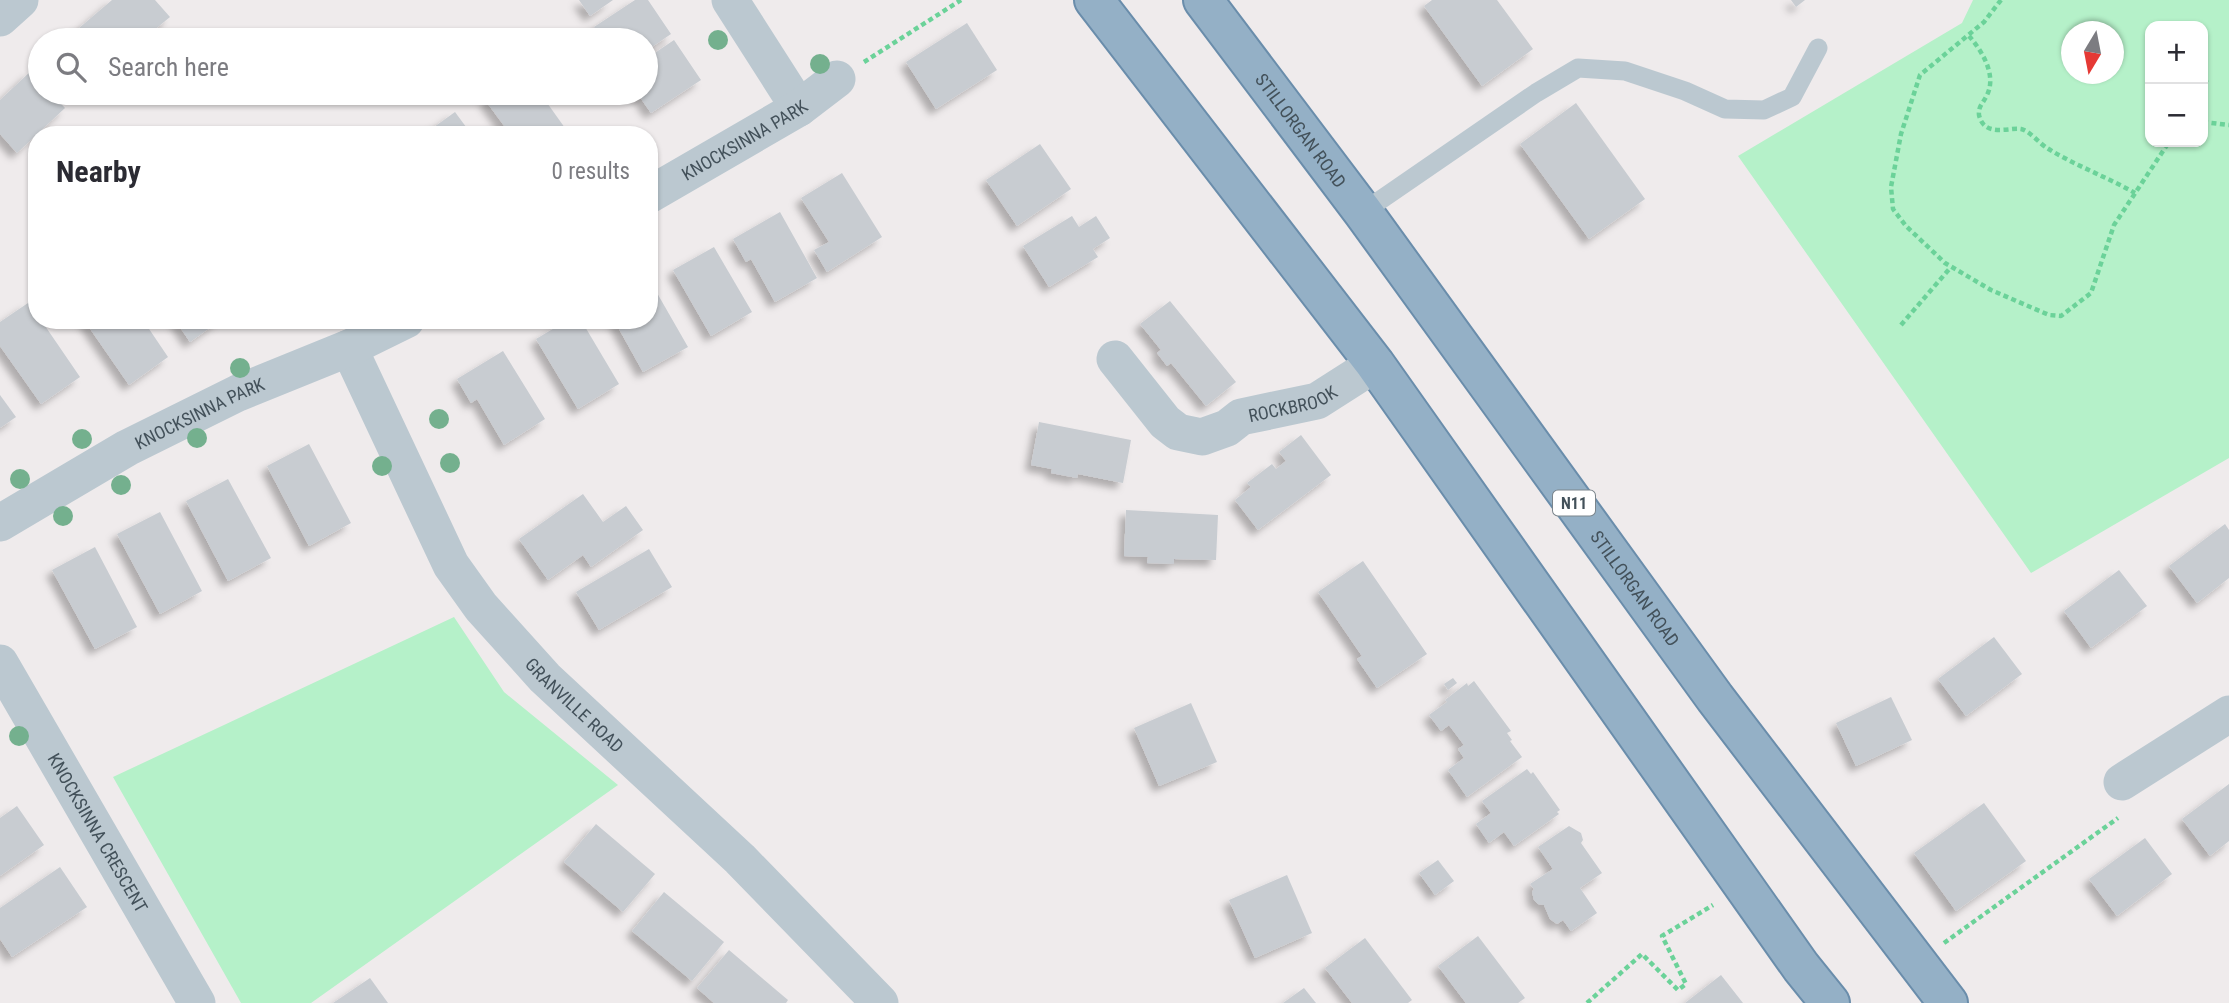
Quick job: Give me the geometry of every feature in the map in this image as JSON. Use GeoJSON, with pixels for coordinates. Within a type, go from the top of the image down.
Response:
{"type":"FeatureCollection","features":[{"type":"Feature","properties":{"kind":"highway"},"geometry":{"type":"LineString","coordinates":[[1094,0],[1375,364],[1801,967],[1830,1003]]}},
{"type":"Feature","properties":{"kind":"highway","name":"STILLORGAN ROAD"},"geometry":{"type":"LineString","coordinates":[[1203,0],[1363,212],[1715,698],[1948,1003]]}},
{"type":"Feature","properties":{"kind":"street"},"geometry":{"type":"LineString","coordinates":[[0,18],[20,0]]}},
{"type":"Feature","properties":{"kind":"street"},"geometry":{"type":"LineString","coordinates":[[730,0],[800,108]]}},
{"type":"Feature","properties":{"kind":"street","name":"KNOCKSINNA PARK"},"geometry":{"type":"LineString","coordinates":[[658,190],[800,108],[837,79]]}},
{"type":"Feature","properties":{"kind":"street","name":"KNOCKSINNA PARK"},"geometry":{"type":"LineString","coordinates":[[0,523],[127,448],[238,393],[349,348],[388,329]]}},
{"type":"Feature","properties":{"kind":"street","name":"GRANVILLE ROAD"},"geometry":{"type":"LineString","coordinates":[[349,348],[451,565],[481,607],[545,678],[740,859],[880,1003]]}},
{"type":"Feature","properties":{"kind":"street","name":"ROCKBROOK"},"geometry":{"type":"LineString","coordinates":[[1115,359],[1165,422],[1178,432],[1202,437],[1227,428],[1241,417],[1317,401],[1375,364]]}},
{"type":"Feature","properties":{"kind":"street","name":"KNOCKSINNA CRESCENT"},"geometry":{"type":"LineString","coordinates":[[0,663],[197,1003]]}},
{"type":"Feature","properties":{"kind":"street"},"geometry":{"type":"LineString","coordinates":[[2122,782],[2229,714]]}},
{"type":"Feature","properties":{"kind":"lane"},"geometry":{"type":"LineString","coordinates":[[1363,212],[1536,93],[1578,68],[1625,72],[1685,91],[1725,109],[1764,110],[1792,97],[1818,48]]}},
{"type":"Feature","properties":{"kind":"path"},"geometry":{"type":"LineString","coordinates":[[837,79],[961,0]]}},
{"type":"Feature","properties":{"kind":"path"},"geometry":{"type":"LineString","coordinates":[[2001,0],[1969,36],[1920,75],[1900,134],[1891,187],[1893,209],[1906,226],[1951,267],[1991,290],[2049,315],[2061,316],[2091,293],[2115,225],[2166,147]]}},
{"type":"Feature","properties":{"kind":"path"},"geometry":{"type":"LineString","coordinates":[[1969,36],[1986,61],[1990,79],[1988,94],[1981,103],[1979,114],[1983,122],[1992,129],[2021,129],[2049,150],[2135,193]]}},
{"type":"Feature","properties":{"kind":"path"},"geometry":{"type":"LineString","coordinates":[[2208,123],[2229,125]]}},
{"type":"Feature","properties":{"kind":"path"},"geometry":{"type":"LineString","coordinates":[[1901,324],[1951,267]]}},
{"type":"Feature","properties":{"kind":"path"},"geometry":{"type":"LineString","coordinates":[[1916,964],[2118,819],[2122,782]]}},
{"type":"Feature","properties":{"kind":"path"},"geometry":{"type":"LineString","coordinates":[[1587,1003],[1642,954],[1678,989],[1686,984],[1662,936],[1699,915],[1742,884]]}},
{"type":"Feature","properties":{"kind":"green space"},"geometry":{"type":"Polygon","coordinates":[[[1973,0],[2229,0],[2229,458],[2031,573],[1738,156],[1962,23],[1973,0]]]}},
{"type":"Feature","properties":{"kind":"green space"},"geometry":{"type":"Polygon","coordinates":[[[454,617],[504,692],[618,785],[311,1003],[241,1003],[113,777],[454,617]]]}},
{"type":"Feature","properties":{"kind":"building"},"geometry":{"type":"Polygon","coordinates":[[[112,0],[155,0],[170,17],[157,28],[79,28],[112,0]]]}},
{"type":"Feature","properties":{"kind":"building"},"geometry":{"type":"Polygon","coordinates":[[[579,0],[613,0],[590,16],[579,0]]]}},
{"type":"Feature","properties":{"kind":"building"},"geometry":{"type":"Polygon","coordinates":[[[635,0],[648,0],[671,34],[658,43],[658,28],[594,27],[635,0]]]}},
{"type":"Feature","properties":{"kind":"building"},"geometry":{"type":"Polygon","coordinates":[[[1432,0],[1497,0],[1533,49],[1482,86],[1424,6],[1432,0]]]}},
{"type":"Feature","properties":{"kind":"building"},"geometry":{"type":"Polygon","coordinates":[[[1791,0],[1805,0],[1796,7],[1791,0]]]}},
{"type":"Feature","properties":{"kind":"building"},"geometry":{"type":"Polygon","coordinates":[[[967,23],[997,70],[936,109],[906,62],[967,23]]]}},
{"type":"Feature","properties":{"kind":"building"},"geometry":{"type":"Polygon","coordinates":[[[674,40],[701,80],[651,113],[645,105],[658,105],[658,51],[674,40]]]}},
{"type":"Feature","properties":{"kind":"building"},"geometry":{"type":"Polygon","coordinates":[[[28,74],[28,105],[62,105],[65,108],[46,126],[28,126],[28,143],[17,153],[0,134],[0,100],[28,74]]]}},
{"type":"Feature","properties":{"kind":"building"},"geometry":{"type":"Polygon","coordinates":[[[1576,103],[1645,199],[1589,239],[1520,144],[1576,103]]]}},
{"type":"Feature","properties":{"kind":"building"},"geometry":{"type":"Polygon","coordinates":[[[489,105],[549,105],[564,126],[504,126],[489,105]]]}},
{"type":"Feature","properties":{"kind":"building"},"geometry":{"type":"Polygon","coordinates":[[[455,112],[465,126],[436,126],[455,112]]]}},
{"type":"Feature","properties":{"kind":"building"},"geometry":{"type":"Polygon","coordinates":[[[1040,144],[1071,189],[1017,226],[986,180],[1040,144]]]}},
{"type":"Feature","properties":{"kind":"building"},"geometry":{"type":"Polygon","coordinates":[[[842,173],[882,237],[827,272],[814,250],[829,242],[801,198],[842,173]]]}},
{"type":"Feature","properties":{"kind":"building"},"geometry":{"type":"Polygon","coordinates":[[[780,212],[817,278],[775,302],[751,259],[746,262],[733,239],[780,212]]]}},
{"type":"Feature","properties":{"kind":"building"},"geometry":{"type":"Polygon","coordinates":[[[1072,216],[1079,227],[1096,216],[1110,238],[1093,249],[1098,257],[1049,287],[1023,246],[1072,216]]]}},
{"type":"Feature","properties":{"kind":"building"},"geometry":{"type":"Polygon","coordinates":[[[714,247],[752,312],[711,336],[673,270],[714,247]]]}},
{"type":"Feature","properties":{"kind":"building"},"geometry":{"type":"Polygon","coordinates":[[[658,295],[688,347],[643,372],[619,329],[658,329],[658,295]]]}},
{"type":"Feature","properties":{"kind":"building"},"geometry":{"type":"Polygon","coordinates":[[[1170,301],[1236,382],[1206,406],[1171,363],[1167,366],[1157,353],[1161,350],[1140,324],[1170,301]]]}},
{"type":"Feature","properties":{"kind":"building"},"geometry":{"type":"Polygon","coordinates":[[[28,303],[28,329],[47,329],[80,377],[41,404],[0,346],[0,322],[28,303]]]}},
{"type":"Feature","properties":{"kind":"building"},"geometry":{"type":"Polygon","coordinates":[[[90,329],[149,329],[168,357],[129,385],[90,329]]]}},
{"type":"Feature","properties":{"kind":"building"},"geometry":{"type":"Polygon","coordinates":[[[181,329],[208,329],[190,342],[181,329]]]}},
{"type":"Feature","properties":{"kind":"building"},"geometry":{"type":"Polygon","coordinates":[[[553,329],[586,329],[619,384],[578,409],[536,339],[553,329]]]}},
{"type":"Feature","properties":{"kind":"building"},"geometry":{"type":"Polygon","coordinates":[[[503,351],[545,419],[504,445],[477,399],[471,403],[457,379],[503,351]]]}},
{"type":"Feature","properties":{"kind":"building"},"geometry":{"type":"Polygon","coordinates":[[[0,395],[16,417],[0,428],[0,395]]]}},
{"type":"Feature","properties":{"kind":"building"},"geometry":{"type":"Polygon","coordinates":[[[1039,422],[1131,440],[1123,483],[1078,474],[1077,478],[1051,473],[1052,469],[1031,465],[1039,422]]]}},
{"type":"Feature","properties":{"kind":"building"},"geometry":{"type":"Polygon","coordinates":[[[1301,435],[1331,475],[1258,530],[1235,500],[1251,487],[1247,483],[1272,464],[1276,469],[1286,461],[1279,452],[1301,435]]]}},
{"type":"Feature","properties":{"kind":"building"},"geometry":{"type":"Polygon","coordinates":[[[309,444],[351,523],[309,546],[267,466],[309,444]]]}},
{"type":"Feature","properties":{"kind":"building"},"geometry":{"type":"Polygon","coordinates":[[[228,479],[271,558],[228,581],[186,501],[228,479]]]}},
{"type":"Feature","properties":{"kind":"building"},"geometry":{"type":"Polygon","coordinates":[[[583,494],[603,522],[626,506],[643,530],[591,567],[583,555],[548,580],[519,539],[583,494]]]}},
{"type":"Feature","properties":{"kind":"building"},"geometry":{"type":"Polygon","coordinates":[[[1126,510],[1218,515],[1216,560],[1174,559],[1174,564],[1147,563],[1148,557],[1124,556],[1126,510]]]}},
{"type":"Feature","properties":{"kind":"building"},"geometry":{"type":"Polygon","coordinates":[[[160,512],[202,591],[160,614],[117,534],[160,512]]]}},
{"type":"Feature","properties":{"kind":"building"},"geometry":{"type":"Polygon","coordinates":[[[2225,524],[2229,530],[2229,578],[2197,603],[2169,566],[2225,524]]]}},
{"type":"Feature","properties":{"kind":"building"},"geometry":{"type":"Polygon","coordinates":[[[95,547],[137,627],[95,649],[52,570],[95,547]]]}},
{"type":"Feature","properties":{"kind":"building"},"geometry":{"type":"Polygon","coordinates":[[[649,549],[672,587],[599,630],[576,592],[649,549]]]}},
{"type":"Feature","properties":{"kind":"building"},"geometry":{"type":"Polygon","coordinates":[[[1363,561],[1427,654],[1377,688],[1357,659],[1362,656],[1318,592],[1363,561]]]}},
{"type":"Feature","properties":{"kind":"building"},"geometry":{"type":"Polygon","coordinates":[[[2119,570],[2147,606],[2091,648],[2064,611],[2119,570]]]}},
{"type":"Feature","properties":{"kind":"building"},"geometry":{"type":"Polygon","coordinates":[[[1994,637],[2022,674],[1966,716],[1938,679],[1994,637]]]}},
{"type":"Feature","properties":{"kind":"building"},"geometry":{"type":"Polygon","coordinates":[[[1453,678],[1457,683],[1448,690],[1444,684],[1453,678]]]}},
{"type":"Feature","properties":{"kind":"building"},"geometry":{"type":"Polygon","coordinates":[[[1474,681],[1511,731],[1507,733],[1512,740],[1510,741],[1522,757],[1467,797],[1448,770],[1464,758],[1458,749],[1464,745],[1449,725],[1441,731],[1429,715],[1467,683],[1468,686],[1474,681]]]}},
{"type":"Feature","properties":{"kind":"building"},"geometry":{"type":"Polygon","coordinates":[[[1891,697],[1912,740],[1856,766],[1836,723],[1891,697]]]}},
{"type":"Feature","properties":{"kind":"building"},"geometry":{"type":"Polygon","coordinates":[[[1191,703],[1217,762],[1159,786],[1134,728],[1191,703]]]}},
{"type":"Feature","properties":{"kind":"building"},"geometry":{"type":"Polygon","coordinates":[[[1527,769],[1531,774],[1533,772],[1560,810],[1557,812],[1559,814],[1514,846],[1504,832],[1489,843],[1476,824],[1491,813],[1482,801],[1527,769]]]}},
{"type":"Feature","properties":{"kind":"building"},"geometry":{"type":"Polygon","coordinates":[[[2229,784],[2229,841],[2210,856],[2182,819],[2229,784]]]}},
{"type":"Feature","properties":{"kind":"building"},"geometry":{"type":"Polygon","coordinates":[[[1984,803],[2026,861],[1956,911],[1914,853],[1984,803]]]}},
{"type":"Feature","properties":{"kind":"building"},"geometry":{"type":"Polygon","coordinates":[[[17,806],[44,845],[0,876],[0,818],[17,806]]]}},
{"type":"Feature","properties":{"kind":"building"},"geometry":{"type":"Polygon","coordinates":[[[596,824],[655,874],[623,912],[564,862],[596,824]]]}},
{"type":"Feature","properties":{"kind":"building"},"geometry":{"type":"Polygon","coordinates":[[[1569,826],[1581,833],[1581,843],[1602,873],[1580,888],[1597,913],[1571,931],[1563,920],[1557,924],[1550,919],[1544,905],[1534,900],[1534,889],[1530,884],[1553,869],[1538,847],[1569,826]]]}},
{"type":"Feature","properties":{"kind":"building"},"geometry":{"type":"Polygon","coordinates":[[[2145,838],[2172,874],[2117,916],[2089,879],[2145,838]]]}},
{"type":"Feature","properties":{"kind":"building"},"geometry":{"type":"Polygon","coordinates":[[[1438,860],[1454,881],[1435,895],[1419,873],[1438,860]]]}},
{"type":"Feature","properties":{"kind":"building"},"geometry":{"type":"Polygon","coordinates":[[[60,867],[87,907],[12,957],[0,939],[0,908],[60,867]]]}},
{"type":"Feature","properties":{"kind":"building"},"geometry":{"type":"Polygon","coordinates":[[[1287,875],[1312,933],[1255,958],[1229,900],[1287,875]]]}},
{"type":"Feature","properties":{"kind":"building"},"geometry":{"type":"Polygon","coordinates":[[[664,892],[724,942],[692,981],[632,931],[664,892]]]}},
{"type":"Feature","properties":{"kind":"building"},"geometry":{"type":"Polygon","coordinates":[[[1478,936],[1525,998],[1518,1003],[1466,1003],[1438,966],[1478,936]]]}},
{"type":"Feature","properties":{"kind":"building"},"geometry":{"type":"Polygon","coordinates":[[[1365,938],[1412,1000],[1408,1003],[1352,1003],[1325,968],[1365,938]]]}},
{"type":"Feature","properties":{"kind":"building"},"geometry":{"type":"Polygon","coordinates":[[[729,950],[788,1000],[786,1003],[714,1003],[697,988],[729,950]]]}},
{"type":"Feature","properties":{"kind":"building"},"geometry":{"type":"Polygon","coordinates":[[[1721,975],[1743,1003],[1685,1003],[1721,975]]]}},
{"type":"Feature","properties":{"kind":"building"},"geometry":{"type":"Polygon","coordinates":[[[370,978],[388,1003],[333,1003],[370,978]]]}},
{"type":"Feature","properties":{"kind":"building"},"geometry":{"type":"Polygon","coordinates":[[[1304,988],[1316,1003],[1283,1003],[1304,988]]]}}]}
